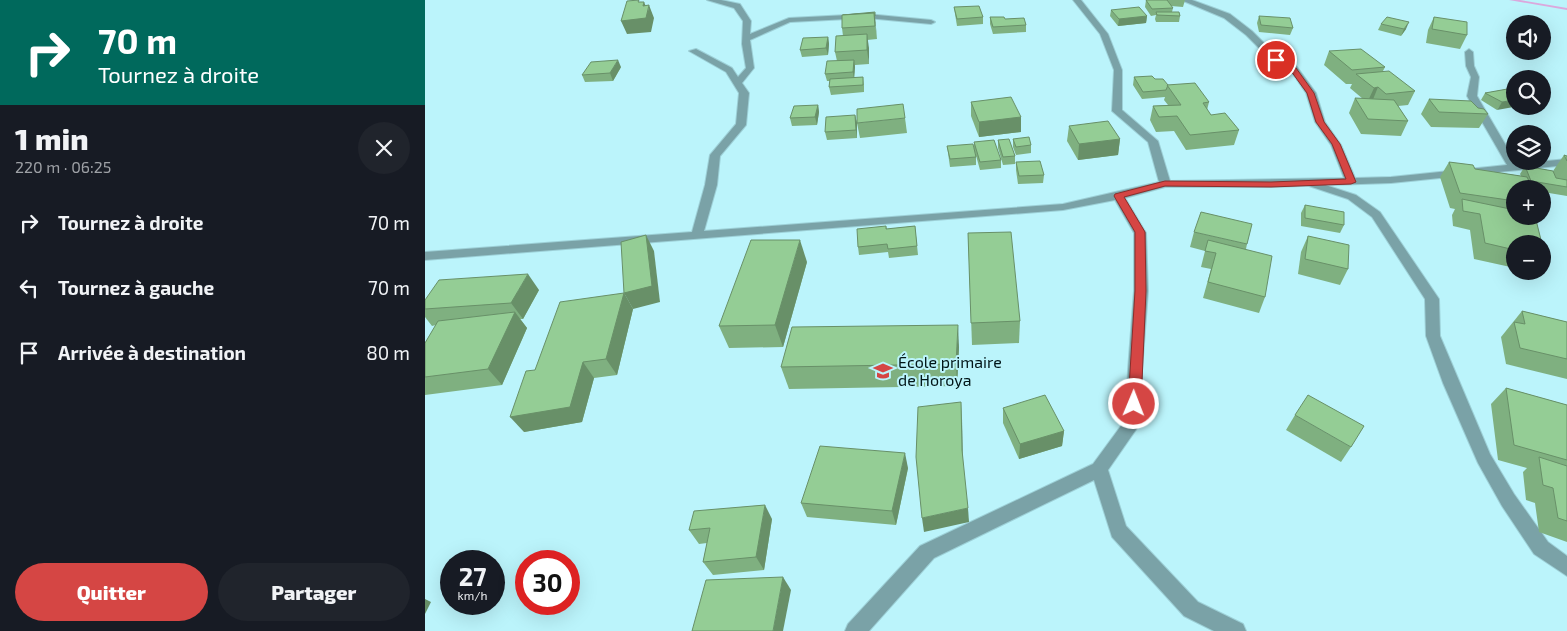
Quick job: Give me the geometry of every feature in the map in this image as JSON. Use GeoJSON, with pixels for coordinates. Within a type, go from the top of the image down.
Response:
{"type":"FeatureCollection","features":[{"type":"Feature","properties":{"kind":"street"},"geometry":{"type":"LineString","coordinates":[[711,0],[737,6],[747,21],[746,39],[750,68],[738,83]]}},
{"type":"Feature","properties":{"kind":"street"},"geometry":{"type":"LineString","coordinates":[[1077,0],[1104,34],[1118,70],[1117,111],[1153,141],[1165,184]]}},
{"type":"Feature","properties":{"kind":"street"},"geometry":{"type":"LineString","coordinates":[[1185,0],[1227,16],[1249,32],[1276,60],[1294,69],[1311,93],[1320,122],[1336,144],[1351,182]]}},
{"type":"Feature","properties":{"kind":"street"},"geometry":{"type":"LineString","coordinates":[[746,39],[789,20],[867,16],[931,22]]}},
{"type":"Feature","properties":{"kind":"street"},"geometry":{"type":"LineString","coordinates":[[693,50],[729,70],[744,92],[741,125],[715,155],[711,185],[697,236]]}},
{"type":"Feature","properties":{"kind":"street"},"geometry":{"type":"LineString","coordinates":[[1469,52],[1470,66],[1475,77],[1471,96],[1506,154]]}},
{"type":"Feature","properties":{"kind":"street"},"geometry":{"type":"LineString","coordinates":[[1551,164],[1567,162]]}},
{"type":"Feature","properties":{"kind":"street"},"geometry":{"type":"LineString","coordinates":[[425,256],[1063,206],[1118,196],[1165,184],[1351,182],[1391,180],[1506,168]]}},
{"type":"Feature","properties":{"kind":"street"},"geometry":{"type":"LineString","coordinates":[[1309,183],[1352,197],[1377,215],[1432,299],[1433,336],[1451,383],[1484,458],[1508,500],[1541,548],[1567,567]]}},
{"type":"Feature","properties":{"kind":"street"},"geometry":{"type":"LineString","coordinates":[[855,631],[927,552],[1099,469],[1134,420],[1135,370],[1141,291],[1140,232],[1118,196]]}},
{"type":"Feature","properties":{"kind":"street"},"geometry":{"type":"LineString","coordinates":[[1099,469],[1119,531],[1191,609],[1236,631]]}},
{"type":"Feature","properties":{"kind":"building"},"geometry":{"type":"Polygon","coordinates":[[[639,0],[638,2],[644,2],[643,6],[649,5],[646,18],[621,21],[627,1],[639,0]]]}},
{"type":"Feature","properties":{"kind":"building"},"geometry":{"type":"Polygon","coordinates":[[[1146,0],[1167,0],[1173,8],[1152,9],[1146,0]]]}},
{"type":"Feature","properties":{"kind":"building"},"geometry":{"type":"Polygon","coordinates":[[[979,6],[983,17],[957,19],[954,7],[979,6]]]}},
{"type":"Feature","properties":{"kind":"building"},"geometry":{"type":"Polygon","coordinates":[[[1139,7],[1147,16],[1119,19],[1111,10],[1139,7]]]}},
{"type":"Feature","properties":{"kind":"building"},"geometry":{"type":"Polygon","coordinates":[[[875,12],[875,16],[874,13],[843,15],[875,12]]]}},
{"type":"Feature","properties":{"kind":"building"},"geometry":{"type":"Polygon","coordinates":[[[1156,12],[1179,12],[1180,16],[1157,15],[1156,12]]]}},
{"type":"Feature","properties":{"kind":"building"},"geometry":{"type":"Polygon","coordinates":[[[874,13],[875,26],[842,28],[842,15],[874,13]]]}},
{"type":"Feature","properties":{"kind":"building"},"geometry":{"type":"Polygon","coordinates":[[[1259,16],[1290,18],[1293,28],[1261,25],[1259,16]]]}},
{"type":"Feature","properties":{"kind":"building"},"geometry":{"type":"Polygon","coordinates":[[[990,17],[1004,17],[1005,19],[1024,18],[1026,25],[993,27],[990,17]]]}},
{"type":"Feature","properties":{"kind":"building"},"geometry":{"type":"Polygon","coordinates":[[[1387,17],[1409,22],[1404,29],[1381,24],[1387,17]]]}},
{"type":"Feature","properties":{"kind":"building"},"geometry":{"type":"Polygon","coordinates":[[[1434,17],[1467,22],[1467,35],[1432,29],[1434,17]]]}},
{"type":"Feature","properties":{"kind":"building"},"geometry":{"type":"Polygon","coordinates":[[[867,34],[867,50],[835,52],[836,36],[867,34]]]}},
{"type":"Feature","properties":{"kind":"building"},"geometry":{"type":"Polygon","coordinates":[[[828,37],[826,48],[800,50],[803,38],[828,37]]]}},
{"type":"Feature","properties":{"kind":"building"},"geometry":{"type":"Polygon","coordinates":[[[1361,49],[1385,67],[1352,70],[1329,51],[1361,49]]]}},
{"type":"Feature","properties":{"kind":"building"},"geometry":{"type":"Polygon","coordinates":[[[618,60],[610,73],[582,75],[591,62],[618,60]]]}},
{"type":"Feature","properties":{"kind":"building"},"geometry":{"type":"Polygon","coordinates":[[[854,60],[853,72],[825,74],[827,61],[854,60]]]}},
{"type":"Feature","properties":{"kind":"building"},"geometry":{"type":"Polygon","coordinates":[[[1389,71],[1415,91],[1386,94],[1378,87],[1374,88],[1356,74],[1389,71]]]}},
{"type":"Feature","properties":{"kind":"building"},"geometry":{"type":"Polygon","coordinates":[[[1152,76],[1155,79],[1163,79],[1168,85],[1166,90],[1143,92],[1134,77],[1152,76]]]}},
{"type":"Feature","properties":{"kind":"building"},"geometry":{"type":"Polygon","coordinates":[[[863,77],[863,85],[829,87],[830,79],[863,77]]]}},
{"type":"Feature","properties":{"kind":"building"},"geometry":{"type":"Polygon","coordinates":[[[1195,83],[1209,102],[1203,103],[1211,115],[1225,113],[1239,130],[1190,135],[1177,116],[1159,117],[1153,106],[1181,105],[1167,85],[1195,83]]]}},
{"type":"Feature","properties":{"kind":"building"},"geometry":{"type":"Polygon","coordinates":[[[1506,89],[1506,101],[1502,102],[1485,93],[1506,89]]]}},
{"type":"Feature","properties":{"kind":"building"},"geometry":{"type":"Polygon","coordinates":[[[1011,97],[1021,117],[979,122],[971,102],[1011,97]]]}},
{"type":"Feature","properties":{"kind":"building"},"geometry":{"type":"Polygon","coordinates":[[[1355,98],[1394,100],[1408,121],[1368,119],[1355,98]]]}},
{"type":"Feature","properties":{"kind":"building"},"geometry":{"type":"Polygon","coordinates":[[[1429,99],[1471,101],[1478,108],[1484,109],[1488,114],[1439,112],[1429,99]]]}},
{"type":"Feature","properties":{"kind":"building"},"geometry":{"type":"Polygon","coordinates":[[[903,104],[905,118],[857,123],[857,109],[903,104]]]}},
{"type":"Feature","properties":{"kind":"building"},"geometry":{"type":"Polygon","coordinates":[[[818,105],[815,117],[790,118],[794,106],[818,105]]]}},
{"type":"Feature","properties":{"kind":"building"},"geometry":{"type":"Polygon","coordinates":[[[855,115],[856,130],[825,132],[826,117],[855,115]]]}},
{"type":"Feature","properties":{"kind":"building"},"geometry":{"type":"Polygon","coordinates":[[[1108,121],[1120,139],[1079,144],[1069,126],[1108,121]]]}},
{"type":"Feature","properties":{"kind":"building"},"geometry":{"type":"Polygon","coordinates":[[[1029,137],[1031,145],[1016,147],[1013,139],[1029,137]]]}},
{"type":"Feature","properties":{"kind":"building"},"geometry":{"type":"Polygon","coordinates":[[[1009,139],[1015,156],[1003,157],[998,140],[1009,139]]]}},
{"type":"Feature","properties":{"kind":"building"},"geometry":{"type":"Polygon","coordinates":[[[994,140],[1001,160],[980,162],[974,142],[994,140]]]}},
{"type":"Feature","properties":{"kind":"building"},"geometry":{"type":"Polygon","coordinates":[[[973,144],[976,157],[950,159],[947,146],[973,144]]]}},
{"type":"Feature","properties":{"kind":"building"},"geometry":{"type":"Polygon","coordinates":[[[1040,161],[1044,175],[1019,176],[1016,162],[1040,161]]]}},
{"type":"Feature","properties":{"kind":"building"},"geometry":{"type":"Polygon","coordinates":[[[1449,162],[1473,165],[1475,169],[1527,177],[1528,180],[1506,180],[1506,200],[1460,193],[1449,162]]]}},
{"type":"Feature","properties":{"kind":"building"},"geometry":{"type":"Polygon","coordinates":[[[1527,170],[1553,171],[1556,178],[1567,180],[1567,187],[1551,184],[1551,180],[1531,180],[1527,170]]]}},
{"type":"Feature","properties":{"kind":"building"},"geometry":{"type":"Polygon","coordinates":[[[1462,199],[1506,208],[1506,225],[1537,225],[1540,235],[1506,235],[1506,248],[1485,243],[1480,214],[1463,211],[1462,199]]]}},
{"type":"Feature","properties":{"kind":"building"},"geometry":{"type":"Polygon","coordinates":[[[1305,205],[1344,212],[1344,225],[1305,218],[1305,205]]]}},
{"type":"Feature","properties":{"kind":"building"},"geometry":{"type":"Polygon","coordinates":[[[1201,212],[1252,224],[1247,244],[1194,232],[1201,212]]]}},
{"type":"Feature","properties":{"kind":"building"},"geometry":{"type":"Polygon","coordinates":[[[886,226],[886,229],[915,226],[917,246],[888,249],[887,244],[858,247],[857,229],[886,226]]]}},
{"type":"Feature","properties":{"kind":"building"},"geometry":{"type":"Polygon","coordinates":[[[1011,232],[1020,321],[971,323],[968,233],[1011,232]]]}},
{"type":"Feature","properties":{"kind":"building"},"geometry":{"type":"Polygon","coordinates":[[[646,235],[652,286],[624,293],[621,242],[646,235]]]}},
{"type":"Feature","properties":{"kind":"building"},"geometry":{"type":"Polygon","coordinates":[[[1308,236],[1349,245],[1348,269],[1305,259],[1308,236]]]}},
{"type":"Feature","properties":{"kind":"building"},"geometry":{"type":"Polygon","coordinates":[[[751,240],[800,240],[775,325],[719,326],[751,240]]]}},
{"type":"Feature","properties":{"kind":"building"},"geometry":{"type":"Polygon","coordinates":[[[1208,240],[1272,256],[1265,297],[1208,282],[1216,253],[1205,251],[1208,240]]]}},
{"type":"Feature","properties":{"kind":"building"},"geometry":{"type":"Polygon","coordinates":[[[528,274],[511,303],[425,309],[425,300],[439,280],[528,274]]]}},
{"type":"Feature","properties":{"kind":"building"},"geometry":{"type":"Polygon","coordinates":[[[624,293],[606,359],[583,362],[570,407],[510,417],[526,371],[535,370],[560,302],[624,293]]]}},
{"type":"Feature","properties":{"kind":"building"},"geometry":{"type":"Polygon","coordinates":[[[1522,311],[1567,322],[1567,359],[1520,348],[1514,322],[1525,324],[1522,311]]]}},
{"type":"Feature","properties":{"kind":"building"},"geometry":{"type":"Polygon","coordinates":[[[515,312],[488,369],[425,377],[425,343],[438,321],[515,312]]]}},
{"type":"Feature","properties":{"kind":"building"},"geometry":{"type":"Polygon","coordinates":[[[958,325],[956,364],[781,367],[792,327],[958,325]]]}},
{"type":"Feature","properties":{"kind":"building"},"geometry":{"type":"Polygon","coordinates":[[[1506,388],[1567,405],[1567,460],[1514,445],[1506,388]]]}},
{"type":"Feature","properties":{"kind":"building"},"geometry":{"type":"Polygon","coordinates":[[[1045,395],[1064,431],[1020,444],[1003,408],[1045,395]]]}},
{"type":"Feature","properties":{"kind":"building"},"geometry":{"type":"Polygon","coordinates":[[[1308,395],[1364,426],[1351,447],[1295,415],[1308,395]]]}},
{"type":"Feature","properties":{"kind":"building"},"geometry":{"type":"Polygon","coordinates":[[[961,402],[962,450],[968,508],[922,518],[916,457],[918,407],[961,402]]]}},
{"type":"Feature","properties":{"kind":"building"},"geometry":{"type":"Polygon","coordinates":[[[820,446],[905,453],[892,511],[801,503],[820,446]]]}},
{"type":"Feature","properties":{"kind":"building"},"geometry":{"type":"Polygon","coordinates":[[[1539,457],[1567,466],[1567,521],[1558,518],[1553,488],[1543,485],[1539,457]]]}},
{"type":"Feature","properties":{"kind":"building"},"geometry":{"type":"Polygon","coordinates":[[[765,505],[756,557],[703,562],[710,528],[689,530],[694,511],[765,505]]]}},
{"type":"Feature","properties":{"kind":"building"},"geometry":{"type":"Polygon","coordinates":[[[783,577],[773,631],[692,631],[706,580],[783,577]]]}},
{"type":"Feature","properties":{"kind":"waterway"},"geometry":{"type":"LineString","coordinates":[[1511,0],[1567,9]]}},
{"type":"Feature","properties":{"kind":"place","name":"École primaire de Horoya"},"geometry":{"type":"Point","coordinates":[883,371]}},
{"type":"Feature","properties":{"kind":"route"},"geometry":{"type":"LineString","coordinates":[[1134,404],[1141,291],[1140,232],[1118,196],[1165,184],[1351,182],[1336,144],[1320,122],[1311,93],[1294,69],[1276,60]]}}]}
